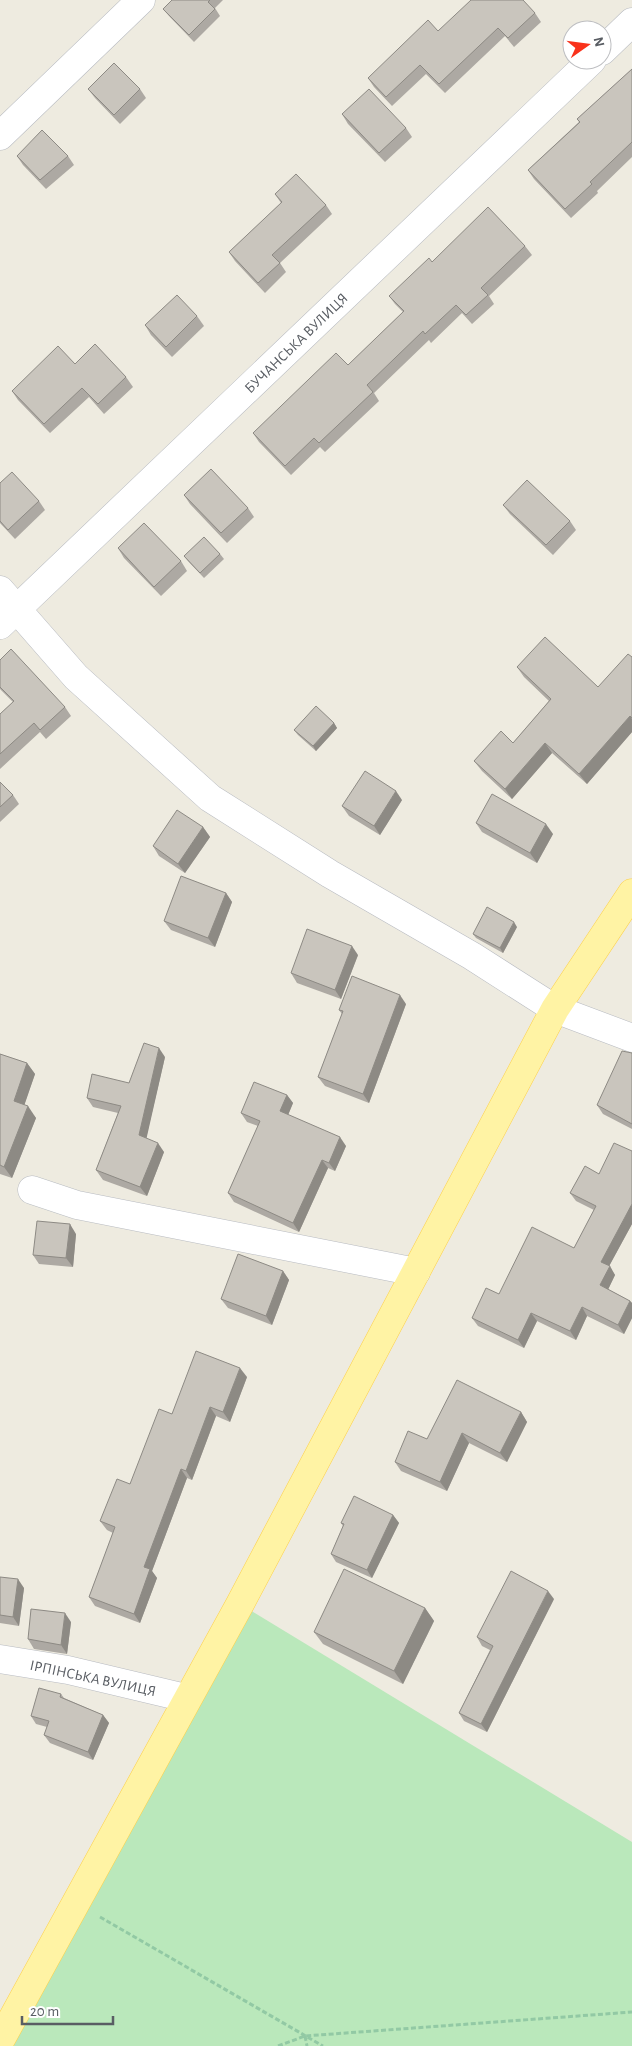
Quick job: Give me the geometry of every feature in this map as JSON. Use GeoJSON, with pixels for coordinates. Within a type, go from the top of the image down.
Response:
{"type":"FeatureCollection","features":[{"type":"Feature","properties":{"kind":"main road"},"geometry":{"type":"LineString","coordinates":[[0,2041],[186,1698],[240,1604],[555,1009],[632,893]]}},
{"type":"Feature","properties":{"kind":"street"},"geometry":{"type":"LineString","coordinates":[[0,136],[141,0]]}},
{"type":"Feature","properties":{"kind":"street"},"geometry":{"type":"LineString","coordinates":[[612,41],[632,22]]}},
{"type":"Feature","properties":{"kind":"street","name":"БУЧАНСЬКА ВУЛИЦЯ"},"geometry":{"type":"LineString","coordinates":[[6,608],[581,70]]}},
{"type":"Feature","properties":{"kind":"street"},"geometry":{"type":"LineString","coordinates":[[6,608],[76,677],[210,798],[330,874],[472,956],[555,1009],[632,1038]]}},
{"type":"Feature","properties":{"kind":"street"},"geometry":{"type":"LineString","coordinates":[[32,1190],[77,1205],[416,1272]]}},
{"type":"Feature","properties":{"kind":"street","name":"ІРПІНСЬКА ВУЛИЦЯ"},"geometry":{"type":"LineString","coordinates":[[0,1659],[68,1670],[186,1698]]}},
{"type":"Feature","properties":{"kind":"path"},"geometry":{"type":"LineString","coordinates":[[76,1903],[323,2046]]}},
{"type":"Feature","properties":{"kind":"path"},"geometry":{"type":"LineString","coordinates":[[278,2046],[305,2036],[632,2012]]}},
{"type":"Feature","properties":{"kind":"path"},"geometry":{"type":"LineString","coordinates":[[305,2036],[307,2046]]}},
{"type":"Feature","properties":{"kind":"green space"},"geometry":{"type":"Polygon","coordinates":[[[240,1604],[632,1842],[632,2046],[0,2046],[240,1604]]]}},
{"type":"Feature","properties":{"kind":"building"},"geometry":{"type":"Polygon","coordinates":[[[172,0],[210,0],[208,2],[215,9],[189,35],[163,9],[172,0]]]}},
{"type":"Feature","properties":{"kind":"building"},"geometry":{"type":"Polygon","coordinates":[[[471,0],[523,0],[535,13],[508,38],[498,28],[439,84],[420,65],[386,97],[368,78],[428,20],[438,31],[471,0]]]}},
{"type":"Feature","properties":{"kind":"building"},"geometry":{"type":"Polygon","coordinates":[[[114,63],[140,89],[114,115],[88,89],[114,63]]]}},
{"type":"Feature","properties":{"kind":"building"},"geometry":{"type":"Polygon","coordinates":[[[632,69],[632,142],[565,209],[528,170],[580,122],[577,119],[632,69]]]}},
{"type":"Feature","properties":{"kind":"building"},"geometry":{"type":"Polygon","coordinates":[[[369,89],[406,128],[379,153],[342,114],[369,89]]]}},
{"type":"Feature","properties":{"kind":"building"},"geometry":{"type":"Polygon","coordinates":[[[42,130],[68,156],[40,180],[17,156],[42,130]]]}},
{"type":"Feature","properties":{"kind":"building"},"geometry":{"type":"Polygon","coordinates":[[[296,174],[326,205],[272,255],[280,263],[258,283],[229,252],[282,202],[275,194],[296,174]]]}},
{"type":"Feature","properties":{"kind":"building"},"geometry":{"type":"Polygon","coordinates":[[[488,207],[525,246],[481,288],[488,295],[466,315],[456,305],[425,334],[423,331],[367,385],[373,392],[319,443],[314,438],[285,466],[253,433],[336,353],[348,365],[404,311],[389,296],[429,258],[432,262],[488,207]]]}},
{"type":"Feature","properties":{"kind":"building"},"geometry":{"type":"Polygon","coordinates":[[[177,295],[197,316],[166,347],[145,325],[177,295]]]}},
{"type":"Feature","properties":{"kind":"building"},"geometry":{"type":"Polygon","coordinates":[[[95,344],[126,377],[98,404],[82,388],[44,424],[12,391],[58,346],[75,364],[95,344]]]}},
{"type":"Feature","properties":{"kind":"building"},"geometry":{"type":"Polygon","coordinates":[[[211,469],[248,508],[221,533],[184,495],[211,469]]]}},
{"type":"Feature","properties":{"kind":"building"},"geometry":{"type":"Polygon","coordinates":[[[12,472],[39,501],[8,530],[0,521],[0,483],[12,472]]]}},
{"type":"Feature","properties":{"kind":"building"},"geometry":{"type":"Polygon","coordinates":[[[527,480],[570,521],[546,545],[503,505],[527,480]]]}},
{"type":"Feature","properties":{"kind":"building"},"geometry":{"type":"Polygon","coordinates":[[[144,523],[181,561],[154,587],[118,548],[144,523]]]}},
{"type":"Feature","properties":{"kind":"building"},"geometry":{"type":"Polygon","coordinates":[[[204,537],[220,554],[200,573],[184,556],[204,537]]]}},
{"type":"Feature","properties":{"kind":"building"},"geometry":{"type":"Polygon","coordinates":[[[545,637],[598,687],[628,654],[632,657],[632,718],[630,716],[579,774],[545,743],[505,789],[474,761],[501,731],[513,743],[551,699],[517,667],[545,637]]]}},
{"type":"Feature","properties":{"kind":"building"},"geometry":{"type":"Polygon","coordinates":[[[11,649],[65,707],[40,730],[34,723],[0,754],[0,714],[14,701],[0,687],[0,660],[11,649]]]}},
{"type":"Feature","properties":{"kind":"building"},"geometry":{"type":"Polygon","coordinates":[[[316,706],[334,723],[313,746],[294,730],[316,706]]]}},
{"type":"Feature","properties":{"kind":"building"},"geometry":{"type":"Polygon","coordinates":[[[365,771],[396,791],[374,826],[342,806],[365,771]]]}},
{"type":"Feature","properties":{"kind":"building"},"geometry":{"type":"Polygon","coordinates":[[[0,782],[13,795],[0,807],[0,782]]]}},
{"type":"Feature","properties":{"kind":"building"},"geometry":{"type":"Polygon","coordinates":[[[492,794],[546,824],[530,853],[476,823],[492,794]]]}},
{"type":"Feature","properties":{"kind":"building"},"geometry":{"type":"Polygon","coordinates":[[[177,810],[203,827],[178,864],[153,846],[177,810]]]}},
{"type":"Feature","properties":{"kind":"building"},"geometry":{"type":"Polygon","coordinates":[[[181,876],[226,893],[208,938],[164,921],[181,876]]]}},
{"type":"Feature","properties":{"kind":"building"},"geometry":{"type":"Polygon","coordinates":[[[487,907],[514,922],[500,948],[473,934],[487,907]]]}},
{"type":"Feature","properties":{"kind":"building"},"geometry":{"type":"Polygon","coordinates":[[[307,929],[352,946],[335,990],[291,973],[307,929]]]}},
{"type":"Feature","properties":{"kind":"building"},"geometry":{"type":"Polygon","coordinates":[[[352,976],[400,995],[363,1094],[318,1077],[343,1011],[339,1010],[352,976]]]}},
{"type":"Feature","properties":{"kind":"building"},"geometry":{"type":"Polygon","coordinates":[[[144,1043],[159,1048],[139,1135],[158,1143],[140,1187],[96,1170],[121,1106],[87,1098],[92,1074],[129,1083],[144,1043]]]}},
{"type":"Feature","properties":{"kind":"building"},"geometry":{"type":"Polygon","coordinates":[[[622,1051],[632,1053],[632,1124],[597,1105],[622,1051]]]}},
{"type":"Feature","properties":{"kind":"building"},"geometry":{"type":"Polygon","coordinates":[[[0,1054],[27,1063],[14,1101],[28,1106],[4,1167],[0,1165],[0,1054]]]}},
{"type":"Feature","properties":{"kind":"building"},"geometry":{"type":"Polygon","coordinates":[[[254,1082],[287,1095],[280,1111],[340,1137],[329,1163],[322,1160],[293,1223],[228,1193],[260,1121],[241,1113],[254,1082]]]}},
{"type":"Feature","properties":{"kind":"building"},"geometry":{"type":"Polygon","coordinates":[[[614,1143],[632,1151],[632,1204],[601,1262],[610,1266],[600,1285],[630,1301],[618,1325],[582,1307],[570,1331],[531,1313],[518,1340],[472,1318],[486,1288],[499,1294],[532,1227],[574,1248],[596,1206],[570,1193],[585,1166],[599,1174],[614,1143]]]}},
{"type":"Feature","properties":{"kind":"building"},"geometry":{"type":"Polygon","coordinates":[[[37,1221],[70,1224],[66,1258],[33,1255],[37,1221]]]}},
{"type":"Feature","properties":{"kind":"building"},"geometry":{"type":"Polygon","coordinates":[[[238,1254],[283,1271],[266,1316],[221,1299],[238,1254]]]}},
{"type":"Feature","properties":{"kind":"building"},"geometry":{"type":"Polygon","coordinates":[[[196,1351],[240,1368],[223,1412],[210,1407],[186,1471],[181,1469],[144,1567],[150,1569],[134,1614],[89,1597],[115,1527],[100,1521],[117,1479],[130,1484],[159,1409],[172,1414],[196,1351]]]}},
{"type":"Feature","properties":{"kind":"building"},"geometry":{"type":"Polygon","coordinates":[[[457,1380],[521,1412],[500,1453],[462,1433],[440,1482],[395,1462],[408,1431],[427,1439],[457,1380]]]}},
{"type":"Feature","properties":{"kind":"building"},"geometry":{"type":"Polygon","coordinates":[[[354,1496],[393,1515],[367,1570],[331,1554],[344,1524],[341,1523],[354,1496]]]}},
{"type":"Feature","properties":{"kind":"building"},"geometry":{"type":"Polygon","coordinates":[[[344,1569],[425,1608],[394,1671],[314,1632],[344,1569]]]}},
{"type":"Feature","properties":{"kind":"building"},"geometry":{"type":"Polygon","coordinates":[[[511,1571],[548,1591],[481,1724],[459,1713],[493,1646],[477,1637],[511,1571]]]}},
{"type":"Feature","properties":{"kind":"building"},"geometry":{"type":"Polygon","coordinates":[[[0,1577],[18,1579],[13,1617],[0,1615],[0,1577]]]}},
{"type":"Feature","properties":{"kind":"building"},"geometry":{"type":"Polygon","coordinates":[[[31,1609],[65,1613],[61,1645],[28,1639],[31,1609]]]}},
{"type":"Feature","properties":{"kind":"building"},"geometry":{"type":"Polygon","coordinates":[[[39,1688],[61,1694],[60,1697],[103,1715],[88,1752],[44,1735],[49,1721],[31,1716],[39,1688]]]}}]}
